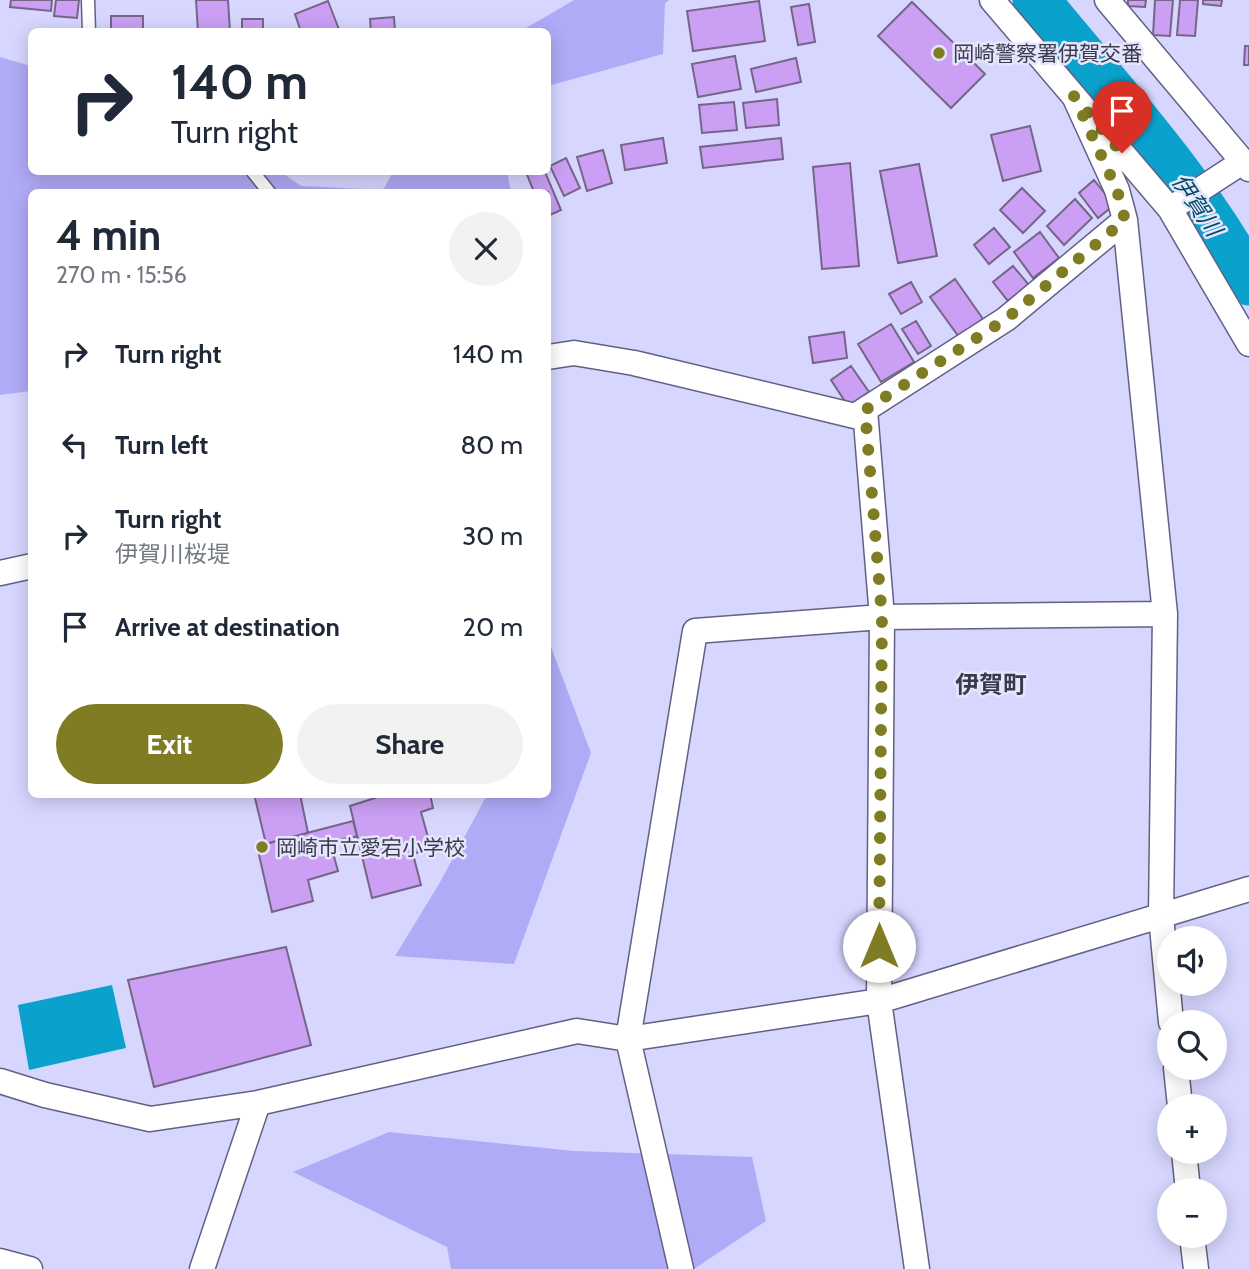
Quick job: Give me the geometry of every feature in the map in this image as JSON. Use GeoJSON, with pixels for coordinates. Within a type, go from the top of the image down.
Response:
{"type":"FeatureCollection","features":[{"type":"Feature","properties":{"kind":"street"},"geometry":{"type":"LineString","coordinates":[[992,0],[1170,209],[1249,344]]}},
{"type":"Feature","properties":{"kind":"street"},"geometry":{"type":"LineString","coordinates":[[1107,0],[1247,165],[1170,209]]}},
{"type":"Feature","properties":{"kind":"street"},"geometry":{"type":"LineString","coordinates":[[1074,96],[1117,190],[1125,220],[1165,614],[1161,916],[1170,1010]]}},
{"type":"Feature","properties":{"kind":"street"},"geometry":{"type":"LineString","coordinates":[[551,357],[573,353],[634,363],[855,416],[1006,319],[1125,220]]}},
{"type":"Feature","properties":{"kind":"street"},"geometry":{"type":"LineString","coordinates":[[865,410],[882,617],[879,1001],[917,1269]]}},
{"type":"Feature","properties":{"kind":"street"},"geometry":{"type":"LineString","coordinates":[[0,573],[28,567]]}},
{"type":"Feature","properties":{"kind":"street"},"geometry":{"type":"LineString","coordinates":[[681,1269],[628,1038],[695,631],[882,617],[1165,614]]}},
{"type":"Feature","properties":{"kind":"street"},"geometry":{"type":"LineString","coordinates":[[0,1081],[45,1096],[150,1119],[258,1102],[577,1031],[628,1038],[879,1001],[1249,889]]}},
{"type":"Feature","properties":{"kind":"street"},"geometry":{"type":"LineString","coordinates":[[202,1269],[258,1102]]}},
{"type":"Feature","properties":{"kind":"street"},"geometry":{"type":"LineString","coordinates":[[1193,1248],[1196,1269]]}},
{"type":"Feature","properties":{"kind":"street"},"geometry":{"type":"LineString","coordinates":[[0,1261],[30,1269]]}},
{"type":"Feature","properties":{"kind":"lane"},"geometry":{"type":"LineString","coordinates":[[88,0],[89,28]]}},
{"type":"Feature","properties":{"kind":"lane"},"geometry":{"type":"LineString","coordinates":[[255,175],[267,189]]}},
{"type":"Feature","properties":{"kind":"shaded area"},"geometry":{"type":"Polygon","coordinates":[[[574,0],[669,0],[665,3],[663,54],[551,85],[551,28],[526,28],[574,0]]]}},
{"type":"Feature","properties":{"kind":"shaded area"},"geometry":{"type":"Polygon","coordinates":[[[0,57],[28,65],[28,175],[285,175],[301,186],[362,189],[28,189],[28,391],[0,395],[0,57]]]}},
{"type":"Feature","properties":{"kind":"shaded area"},"geometry":{"type":"Polygon","coordinates":[[[391,175],[508,175],[510,189],[384,189],[391,175]]]}},
{"type":"Feature","properties":{"kind":"shaded area"},"geometry":{"type":"Polygon","coordinates":[[[551,647],[591,753],[514,964],[395,956],[439,884],[485,798],[551,798],[551,647]]]}},
{"type":"Feature","properties":{"kind":"shaded area"},"geometry":{"type":"Polygon","coordinates":[[[389,1132],[574,1151],[752,1157],[766,1221],[694,1269],[451,1269],[447,1247],[293,1172],[389,1132]]]}},
{"type":"Feature","properties":{"kind":"water"},"geometry":{"type":"Polygon","coordinates":[[[112,985],[126,1048],[29,1070],[18,1005],[112,985]]]}},
{"type":"Feature","properties":{"kind":"building"},"geometry":{"type":"Polygon","coordinates":[[[11,0],[52,0],[51,11],[10,7],[11,0]]]}},
{"type":"Feature","properties":{"kind":"building"},"geometry":{"type":"Polygon","coordinates":[[[56,0],[79,0],[77,18],[54,16],[56,0]]]}},
{"type":"Feature","properties":{"kind":"building"},"geometry":{"type":"Polygon","coordinates":[[[196,0],[228,0],[230,28],[198,28],[196,0]]]}},
{"type":"Feature","properties":{"kind":"building"},"geometry":{"type":"Polygon","coordinates":[[[1128,0],[1146,0],[1145,7],[1128,6],[1128,0]]]}},
{"type":"Feature","properties":{"kind":"building"},"geometry":{"type":"Polygon","coordinates":[[[1155,0],[1173,0],[1170,36],[1153,35],[1155,0]]]}},
{"type":"Feature","properties":{"kind":"building"},"geometry":{"type":"Polygon","coordinates":[[[1180,0],[1198,0],[1195,36],[1177,35],[1180,0]]]}},
{"type":"Feature","properties":{"kind":"building"},"geometry":{"type":"Polygon","coordinates":[[[1203,0],[1222,0],[1221,6],[1203,4],[1203,0]]]}},
{"type":"Feature","properties":{"kind":"building"},"geometry":{"type":"Polygon","coordinates":[[[328,1],[338,28],[300,28],[295,14],[328,1]]]}},
{"type":"Feature","properties":{"kind":"building"},"geometry":{"type":"Polygon","coordinates":[[[759,1],[765,41],[693,51],[687,11],[759,1]]]}},
{"type":"Feature","properties":{"kind":"building"},"geometry":{"type":"Polygon","coordinates":[[[912,2],[985,74],[951,108],[878,36],[912,2]]]}},
{"type":"Feature","properties":{"kind":"building"},"geometry":{"type":"Polygon","coordinates":[[[809,4],[815,42],[798,45],[791,7],[809,4]]]}},
{"type":"Feature","properties":{"kind":"building"},"geometry":{"type":"Polygon","coordinates":[[[111,16],[143,16],[143,28],[111,28],[111,16]]]}},
{"type":"Feature","properties":{"kind":"building"},"geometry":{"type":"Polygon","coordinates":[[[394,17],[395,28],[371,28],[370,19],[394,17]]]}},
{"type":"Feature","properties":{"kind":"building"},"geometry":{"type":"Polygon","coordinates":[[[242,19],[263,19],[263,28],[242,28],[242,19]]]}},
{"type":"Feature","properties":{"kind":"building"},"geometry":{"type":"Polygon","coordinates":[[[1245,46],[1249,46],[1249,65],[1244,65],[1245,46]]]}},
{"type":"Feature","properties":{"kind":"building"},"geometry":{"type":"Polygon","coordinates":[[[735,56],[741,89],[698,97],[692,64],[735,56]]]}},
{"type":"Feature","properties":{"kind":"building"},"geometry":{"type":"Polygon","coordinates":[[[796,58],[801,82],[756,92],[751,69],[796,58]]]}},
{"type":"Feature","properties":{"kind":"building"},"geometry":{"type":"Polygon","coordinates":[[[777,99],[779,125],[746,128],[743,103],[777,99]]]}},
{"type":"Feature","properties":{"kind":"building"},"geometry":{"type":"Polygon","coordinates":[[[734,102],[737,130],[702,133],[699,105],[734,102]]]}},
{"type":"Feature","properties":{"kind":"building"},"geometry":{"type":"Polygon","coordinates":[[[1030,126],[1041,171],[1003,181],[991,135],[1030,126]]]}},
{"type":"Feature","properties":{"kind":"building"},"geometry":{"type":"Polygon","coordinates":[[[663,138],[667,163],[625,170],[621,145],[663,138]]]}},
{"type":"Feature","properties":{"kind":"building"},"geometry":{"type":"Polygon","coordinates":[[[781,138],[783,159],[703,168],[700,147],[781,138]]]}},
{"type":"Feature","properties":{"kind":"building"},"geometry":{"type":"Polygon","coordinates":[[[603,150],[612,183],[587,191],[577,157],[603,150]]]}},
{"type":"Feature","properties":{"kind":"building"},"geometry":{"type":"Polygon","coordinates":[[[566,158],[580,188],[564,196],[551,166],[566,158]]]}},
{"type":"Feature","properties":{"kind":"building"},"geometry":{"type":"Polygon","coordinates":[[[850,163],[859,266],[822,269],[813,167],[850,163]]]}},
{"type":"Feature","properties":{"kind":"building"},"geometry":{"type":"Polygon","coordinates":[[[919,164],[937,256],[898,263],[880,171],[919,164]]]}},
{"type":"Feature","properties":{"kind":"building"},"geometry":{"type":"Polygon","coordinates":[[[527,175],[546,175],[561,210],[551,215],[551,189],[533,189],[527,175]]]}},
{"type":"Feature","properties":{"kind":"building"},"geometry":{"type":"Polygon","coordinates":[[[1094,180],[1114,205],[1098,218],[1079,193],[1094,180]]]}},
{"type":"Feature","properties":{"kind":"building"},"geometry":{"type":"Polygon","coordinates":[[[1022,188],[1045,211],[1023,233],[1000,210],[1022,188]]]}},
{"type":"Feature","properties":{"kind":"building"},"geometry":{"type":"Polygon","coordinates":[[[1075,199],[1092,218],[1064,245],[1047,226],[1075,199]]]}},
{"type":"Feature","properties":{"kind":"building"},"geometry":{"type":"Polygon","coordinates":[[[994,228],[1010,247],[989,264],[974,245],[994,228]]]}},
{"type":"Feature","properties":{"kind":"building"},"geometry":{"type":"Polygon","coordinates":[[[1040,232],[1059,258],[1033,278],[1014,252],[1040,232]]]}},
{"type":"Feature","properties":{"kind":"building"},"geometry":{"type":"Polygon","coordinates":[[[1013,266],[1029,285],[1008,301],[993,282],[1013,266]]]}},
{"type":"Feature","properties":{"kind":"building"},"geometry":{"type":"Polygon","coordinates":[[[955,279],[983,319],[959,337],[930,297],[955,279]]]}},
{"type":"Feature","properties":{"kind":"building"},"geometry":{"type":"Polygon","coordinates":[[[911,282],[922,302],[901,314],[889,294],[911,282]]]}},
{"type":"Feature","properties":{"kind":"building"},"geometry":{"type":"Polygon","coordinates":[[[916,321],[931,346],[918,354],[902,329],[916,321]]]}},
{"type":"Feature","properties":{"kind":"building"},"geometry":{"type":"Polygon","coordinates":[[[891,324],[914,362],[881,382],[858,344],[891,324]]]}},
{"type":"Feature","properties":{"kind":"building"},"geometry":{"type":"Polygon","coordinates":[[[844,332],[847,358],[813,363],[809,337],[844,332]]]}},
{"type":"Feature","properties":{"kind":"building"},"geometry":{"type":"Polygon","coordinates":[[[851,366],[869,392],[848,406],[831,380],[851,366]]]}},
{"type":"Feature","properties":{"kind":"building"},"geometry":{"type":"Polygon","coordinates":[[[255,798],[301,798],[308,833],[266,844],[255,798]]]}},
{"type":"Feature","properties":{"kind":"building"},"geometry":{"type":"Polygon","coordinates":[[[375,798],[431,798],[433,808],[421,812],[431,848],[413,854],[421,885],[372,898],[350,806],[375,798]]]}},
{"type":"Feature","properties":{"kind":"building"},"geometry":{"type":"Polygon","coordinates":[[[353,821],[357,836],[330,842],[338,871],[308,880],[313,901],[272,912],[257,846],[353,821]]]}},
{"type":"Feature","properties":{"kind":"building"},"geometry":{"type":"Polygon","coordinates":[[[286,947],[311,1045],[154,1087],[128,980],[286,947]]]}},
{"type":"Feature","properties":{"kind":"waterway","name":"伊賀川"},"geometry":{"type":"LineString","coordinates":[[1036,0],[1176,171],[1227,244],[1249,282]]}},
{"type":"Feature","properties":{"kind":"place","name":"岡崎警察署伊賀交番"},"geometry":{"type":"Point","coordinates":[939,53]}},
{"type":"Feature","properties":{"kind":"place","name":"岡崎市立愛宕小学校"},"geometry":{"type":"Point","coordinates":[262,847]}},
{"type":"Feature","properties":{"kind":"district","name":"伊賀町"},"geometry":{"type":"Point","coordinates":[991,684]}},
{"type":"Feature","properties":{"kind":"route"},"geometry":{"type":"LineString","coordinates":[[879,946],[882,617],[865,410],[1006,319],[1125,220],[1117,190],[1074,96],[1122,153]]}}]}
